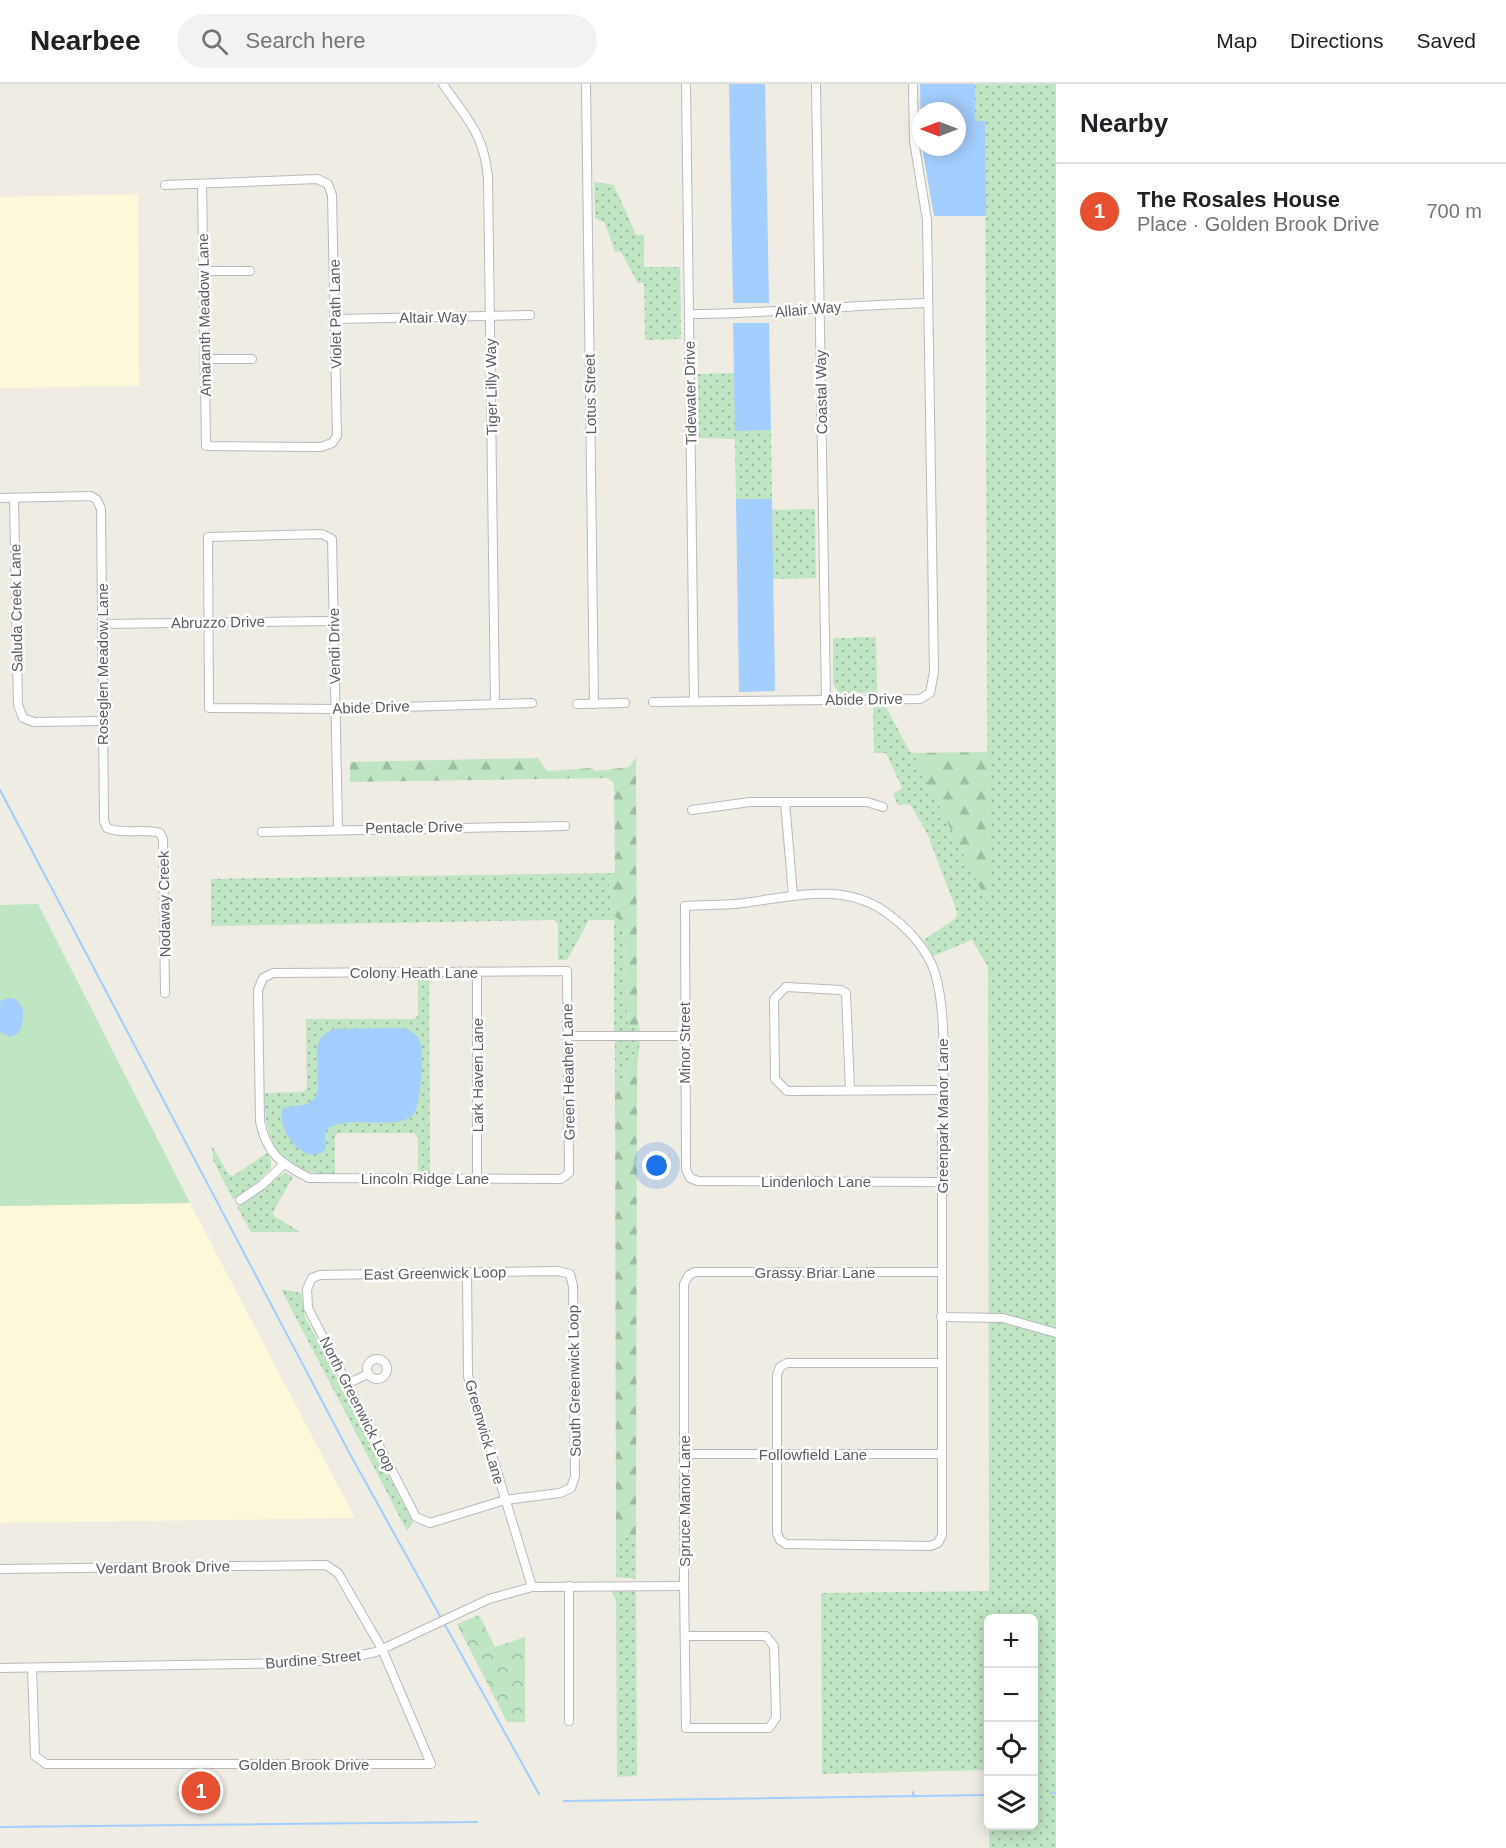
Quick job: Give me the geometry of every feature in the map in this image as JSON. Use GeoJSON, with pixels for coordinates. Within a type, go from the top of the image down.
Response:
{"type":"FeatureCollection","features":[{"type":"Feature","properties":{"kind":"street","name":"Tiger Lilly Way"},"geometry":{"type":"LineString","coordinates":[[443,84],[472,123],[486,163],[491,315],[495,704]]}},
{"type":"Feature","properties":{"kind":"street","name":"Lotus Street"},"geometry":{"type":"LineString","coordinates":[[586,84],[594,704]]}},
{"type":"Feature","properties":{"kind":"street","name":"Tidewater Drive"},"geometry":{"type":"LineString","coordinates":[[686,84],[694,701]]}},
{"type":"Feature","properties":{"kind":"street","name":"Coastal Way"},"geometry":{"type":"LineString","coordinates":[[816,84],[826,700]]}},
{"type":"Feature","properties":{"kind":"street"},"geometry":{"type":"LineString","coordinates":[[913,84],[914,141],[927,220],[928,303]]}},
{"type":"Feature","properties":{"kind":"street","name":"Violet Path Lane"},"geometry":{"type":"LineString","coordinates":[[202,184],[317,179],[327,184],[332,195],[336,319],[337,436],[332,443],[321,447],[206,446]]}},
{"type":"Feature","properties":{"kind":"street"},"geometry":{"type":"LineString","coordinates":[[165,184],[202,184]]}},
{"type":"Feature","properties":{"kind":"street","name":"Amaranth Meadow Lane"},"geometry":{"type":"LineString","coordinates":[[202,184],[206,446]]}},
{"type":"Feature","properties":{"kind":"street"},"geometry":{"type":"LineString","coordinates":[[204,272],[250,271]]}},
{"type":"Feature","properties":{"kind":"street","name":"Allair Way"},"geometry":{"type":"LineString","coordinates":[[689,314],[928,303]]}},
{"type":"Feature","properties":{"kind":"street","name":"Abide Drive"},"geometry":{"type":"LineString","coordinates":[[653,702],[920,699],[930,693],[934,672],[928,303]]}},
{"type":"Feature","properties":{"kind":"street","name":"Altair Way"},"geometry":{"type":"LineString","coordinates":[[336,319],[531,315]]}},
{"type":"Feature","properties":{"kind":"street"},"geometry":{"type":"LineString","coordinates":[[205,359],[252,359]]}},
{"type":"Feature","properties":{"kind":"street","name":"Roseglen Meadow Lane"},"geometry":{"type":"LineString","coordinates":[[14,498],[90,496],[97,500],[101,509],[102,721],[104,821],[107,828]]}},
{"type":"Feature","properties":{"kind":"street"},"geometry":{"type":"LineString","coordinates":[[0,498],[14,498]]}},
{"type":"Feature","properties":{"kind":"street","name":"Saluda Creek Lane"},"geometry":{"type":"LineString","coordinates":[[14,498],[18,705],[23,718],[34,722],[102,721]]}},
{"type":"Feature","properties":{"kind":"street","name":"Vendi Drive"},"geometry":{"type":"LineString","coordinates":[[208,622],[208,537],[330,536],[338,828]]}},
{"type":"Feature","properties":{"kind":"street","name":"Abruzzo Drive"},"geometry":{"type":"LineString","coordinates":[[102,624],[333,621]]}},
{"type":"Feature","properties":{"kind":"street","name":"Abide Drive"},"geometry":{"type":"LineString","coordinates":[[208,622],[209,708],[335,709],[532,703]]}},
{"type":"Feature","properties":{"kind":"street"},"geometry":{"type":"LineString","coordinates":[[577,704],[625,703]]}},
{"type":"Feature","properties":{"kind":"street"},"geometry":{"type":"LineString","coordinates":[[784,802],[792,895]]}},
{"type":"Feature","properties":{"kind":"street"},"geometry":{"type":"LineString","coordinates":[[692,810],[720,804],[784,802],[867,802],[883,807]]}},
{"type":"Feature","properties":{"kind":"street","name":"Pentacle Drive"},"geometry":{"type":"LineString","coordinates":[[262,832],[338,828],[566,826]]}},
{"type":"Feature","properties":{"kind":"street","name":"Nodaway Creek"},"geometry":{"type":"LineString","coordinates":[[107,828],[113,831],[153,831],[160,833],[164,839],[165,993]]}},
{"type":"Feature","properties":{"kind":"street","name":"Greenpark Manor Lane"},"geometry":{"type":"LineString","coordinates":[[685,906],[735,904],[817,893],[854,897],[883,910],[914,935],[935,973],[942,1020],[942,1535],[938,1543],[930,1546],[786,1544],[780,1540],[777,1533],[777,1454]]}},
{"type":"Feature","properties":{"kind":"street","name":"Minor Street"},"geometry":{"type":"LineString","coordinates":[[685,906],[686,1169],[690,1178]]}},
{"type":"Feature","properties":{"kind":"street","name":"Colony Heath Lane"},"geometry":{"type":"LineString","coordinates":[[283,1165],[263,1136],[260,1121],[258,990],[263,978],[273,973],[567,971]]}},
{"type":"Feature","properties":{"kind":"street","name":"Green Heather Lane"},"geometry":{"type":"LineString","coordinates":[[567,971],[569,1173]]}},
{"type":"Feature","properties":{"kind":"street","name":"Lark Haven Lane"},"geometry":{"type":"LineString","coordinates":[[477,972],[477,1179]]}},
{"type":"Feature","properties":{"kind":"street"},"geometry":{"type":"LineString","coordinates":[[850,1090],[846,993],[841,990],[786,987],[774,999],[776,1079],[787,1091],[942,1089]]}},
{"type":"Feature","properties":{"kind":"street"},"geometry":{"type":"LineString","coordinates":[[568,1036],[684,1036]]}},
{"type":"Feature","properties":{"kind":"street"},"geometry":{"type":"LineString","coordinates":[[240,1200],[262,1185],[283,1165]]}},
{"type":"Feature","properties":{"kind":"street","name":"Lincoln Ridge Lane"},"geometry":{"type":"LineString","coordinates":[[283,1165],[309,1178],[561,1179],[569,1173]]}},
{"type":"Feature","properties":{"kind":"street","name":"Lindenloch Lane"},"geometry":{"type":"LineString","coordinates":[[690,1178],[698,1181],[942,1182]]}},
{"type":"Feature","properties":{"kind":"street","name":"East Greenwick Loop"},"geometry":{"type":"LineString","coordinates":[[307,1289],[312,1278],[320,1275],[558,1271],[570,1274]]}},
{"type":"Feature","properties":{"kind":"street","name":"Greenwick Lane"},"geometry":{"type":"LineString","coordinates":[[468,1272],[468,1376],[532,1587]]}},
{"type":"Feature","properties":{"kind":"street","name":"Grassy Briar Lane"},"geometry":{"type":"LineString","coordinates":[[689,1275],[695,1272],[942,1272]]}},
{"type":"Feature","properties":{"kind":"street","name":"South Greenwick Loop"},"geometry":{"type":"LineString","coordinates":[[505,1500],[560,1492],[571,1488],[575,1476],[573,1286],[570,1274]]}},
{"type":"Feature","properties":{"kind":"street","name":"Spruce Manor Lane"},"geometry":{"type":"LineString","coordinates":[[685,1636],[766,1636],[774,1646],[776,1718],[769,1728],[686,1728],[684,1586],[684,1284],[689,1275]]}},
{"type":"Feature","properties":{"kind":"street","name":"North Greenwick Loop"},"geometry":{"type":"LineString","coordinates":[[307,1289],[308,1308],[349,1383],[416,1517],[430,1523],[505,1500]]}},
{"type":"Feature","properties":{"kind":"street"},"geometry":{"type":"LineString","coordinates":[[941,1317],[1003,1318],[1056,1333]]}},
{"type":"Feature","properties":{"kind":"street"},"geometry":{"type":"LineString","coordinates":[[777,1454],[777,1375],[780,1367],[787,1363],[942,1363]]}},
{"type":"Feature","properties":{"kind":"street"},"geometry":{"type":"LineString","coordinates":[[349,1383],[368,1374]]}},
{"type":"Feature","properties":{"kind":"street","name":"Followfield Lane"},"geometry":{"type":"LineString","coordinates":[[684,1454],[942,1454]]}},
{"type":"Feature","properties":{"kind":"street","name":"Verdant Brook Drive"},"geometry":{"type":"LineString","coordinates":[[0,1569],[326,1565],[338,1573],[382,1649]]}},
{"type":"Feature","properties":{"kind":"street"},"geometry":{"type":"LineString","coordinates":[[569,1586],[569,1721]]}},
{"type":"Feature","properties":{"kind":"street","name":"Burdine Street"},"geometry":{"type":"LineString","coordinates":[[0,1668],[299,1663],[346,1658],[382,1649],[417,1635],[489,1599],[532,1587],[684,1586]]}},
{"type":"Feature","properties":{"kind":"street","name":"Golden Brook Drive"},"geometry":{"type":"LineString","coordinates":[[32,1668],[35,1756],[46,1764],[431,1764],[382,1649]]}},
{"type":"Feature","properties":{"kind":"shaded area"},"geometry":{"type":"Polygon","coordinates":[[[138,194],[139,386],[0,388],[0,197],[138,194]]]}},
{"type":"Feature","properties":{"kind":"shaded area"},"geometry":{"type":"Polygon","coordinates":[[[190,1203],[355,1518],[0,1523],[0,1206],[190,1203]]]}},
{"type":"Feature","properties":{"kind":"green space"},"geometry":{"type":"Polygon","coordinates":[[[975,84],[1056,84],[1056,1848],[989,1848],[989,1830],[1038,1830],[1038,1614],[984,1614],[984,1770],[822,1774],[821,1593],[989,1591],[988,967],[972,940],[933,956],[924,940],[956,918],[957,912],[927,833],[910,804],[898,805],[893,794],[902,788],[886,753],[874,753],[873,707],[886,707],[910,752],[913,753],[988,902],[985,121],[975,121],[975,84]]]}},
{"type":"Feature","properties":{"kind":"green space"},"geometry":{"type":"Polygon","coordinates":[[[594,182],[614,185],[636,235],[644,235],[644,267],[680,267],[681,339],[645,340],[644,283],[638,283],[621,252],[615,252],[605,223],[595,218],[594,182]]]}},
{"type":"Feature","properties":{"kind":"green space"},"geometry":{"type":"Polygon","coordinates":[[[734,373],[735,430],[771,430],[772,499],[736,499],[735,439],[699,438],[698,374],[734,373]]]}},
{"type":"Feature","properties":{"kind":"green space"},"geometry":{"type":"Polygon","coordinates":[[[815,509],[816,578],[773,579],[772,510],[815,509]]]}},
{"type":"Feature","properties":{"kind":"green space"},"geometry":{"type":"Polygon","coordinates":[[[876,637],[877,692],[838,693],[833,683],[833,638],[876,637]]]}},
{"type":"Feature","properties":{"kind":"green space"},"geometry":{"type":"Polygon","coordinates":[[[988,752],[988,904],[913,753],[988,752]]]}},
{"type":"Feature","properties":{"kind":"green space"},"geometry":{"type":"Polygon","coordinates":[[[636,757],[637,1019],[639,1027],[632,1028],[628,1025],[623,925],[610,910],[611,891],[607,878],[615,872],[614,783],[607,778],[350,782],[350,762],[538,758],[547,771],[592,768],[596,771],[629,767],[636,757]]]}},
{"type":"Feature","properties":{"kind":"green space"},"geometry":{"type":"Polygon","coordinates":[[[615,873],[607,879],[611,891],[610,910],[623,924],[628,1025],[632,1028],[639,1027],[640,1031],[614,1031],[614,920],[589,920],[567,960],[558,960],[558,924],[554,920],[211,926],[211,879],[615,873]]]}},
{"type":"Feature","properties":{"kind":"green space"},"geometry":{"type":"Polygon","coordinates":[[[38,904],[190,1203],[0,1206],[0,905],[38,904]]]}},
{"type":"Feature","properties":{"kind":"green space"},"geometry":{"type":"Polygon","coordinates":[[[418,977],[429,977],[430,1175],[418,1175],[418,1137],[414,1133],[338,1133],[335,1137],[335,1175],[300,1169],[288,1162],[272,1141],[265,1111],[264,1093],[303,1092],[307,1088],[306,1019],[414,1019],[418,1016],[418,977]]]}},
{"type":"Feature","properties":{"kind":"green space"},"geometry":{"type":"Polygon","coordinates":[[[640,1040],[637,1065],[628,1064],[624,1080],[615,1080],[615,1041],[640,1040]]]}},
{"type":"Feature","properties":{"kind":"green space"},"geometry":{"type":"Polygon","coordinates":[[[628,1064],[637,1065],[636,1535],[616,1535],[615,1080],[624,1080],[628,1064]]]}},
{"type":"Feature","properties":{"kind":"green space"},"geometry":{"type":"Polygon","coordinates":[[[212,1146],[229,1175],[233,1176],[267,1153],[271,1159],[271,1168],[256,1183],[233,1199],[213,1160],[212,1146]]]}},
{"type":"Feature","properties":{"kind":"green space"},"geometry":{"type":"Polygon","coordinates":[[[286,1173],[293,1177],[273,1212],[274,1216],[300,1232],[251,1232],[237,1207],[286,1173]]]}},
{"type":"Feature","properties":{"kind":"green space"},"geometry":{"type":"Polygon","coordinates":[[[281,1289],[301,1293],[305,1317],[413,1522],[407,1531],[281,1289]]]}},
{"type":"Feature","properties":{"kind":"green space"},"geometry":{"type":"Polygon","coordinates":[[[616,1535],[636,1535],[636,1579],[616,1577],[616,1535]]]}},
{"type":"Feature","properties":{"kind":"green space"},"geometry":{"type":"Polygon","coordinates":[[[611,1591],[636,1591],[637,1776],[617,1777],[616,1599],[611,1591]]]}},
{"type":"Feature","properties":{"kind":"green space"},"geometry":{"type":"Polygon","coordinates":[[[479,1615],[495,1647],[525,1637],[525,1722],[507,1722],[457,1624],[479,1615]]]}},
{"type":"Feature","properties":{"kind":"water"},"geometry":{"type":"Polygon","coordinates":[[[729,84],[765,84],[769,303],[733,303],[729,84]]]}},
{"type":"Feature","properties":{"kind":"water"},"geometry":{"type":"Polygon","coordinates":[[[920,84],[975,84],[975,121],[985,121],[986,216],[934,216],[924,156],[966,156],[966,102],[920,102],[920,84]]]}},
{"type":"Feature","properties":{"kind":"water"},"geometry":{"type":"Polygon","coordinates":[[[733,323],[769,323],[771,430],[735,431],[733,323]]]}},
{"type":"Feature","properties":{"kind":"water"},"geometry":{"type":"Polygon","coordinates":[[[736,499],[772,499],[775,691],[739,692],[736,499]]]}},
{"type":"Feature","properties":{"kind":"water"},"geometry":{"type":"Polygon","coordinates":[[[9,998],[16,999],[23,1009],[23,1022],[20,1030],[10,1037],[0,1032],[0,1001],[9,998]]]}},
{"type":"Feature","properties":{"kind":"water"},"geometry":{"type":"Polygon","coordinates":[[[404,1028],[418,1037],[421,1048],[420,1092],[413,1115],[405,1120],[393,1122],[353,1122],[331,1127],[325,1133],[326,1149],[318,1154],[309,1154],[294,1144],[283,1126],[283,1108],[308,1104],[315,1098],[318,1089],[317,1046],[322,1036],[333,1029],[404,1028]]]}},
{"type":"Feature","properties":{"kind":"waterway"},"geometry":{"type":"LineString","coordinates":[[0,790],[351,1456],[539,1794]]}},
{"type":"Feature","properties":{"kind":"waterway"},"geometry":{"type":"LineString","coordinates":[[913,1792],[914,1797]]}},
{"type":"Feature","properties":{"kind":"waterway"},"geometry":{"type":"LineString","coordinates":[[1051,1793],[1056,1793]]}},
{"type":"Feature","properties":{"kind":"waterway"},"geometry":{"type":"LineString","coordinates":[[564,1801],[984,1795]]}},
{"type":"Feature","properties":{"kind":"waterway"},"geometry":{"type":"LineString","coordinates":[[0,1827],[477,1822]]}},
{"type":"Feature","properties":{"kind":"place","name":"The Rosales House"},"geometry":{"type":"Point","coordinates":[201,1791]}}]}
